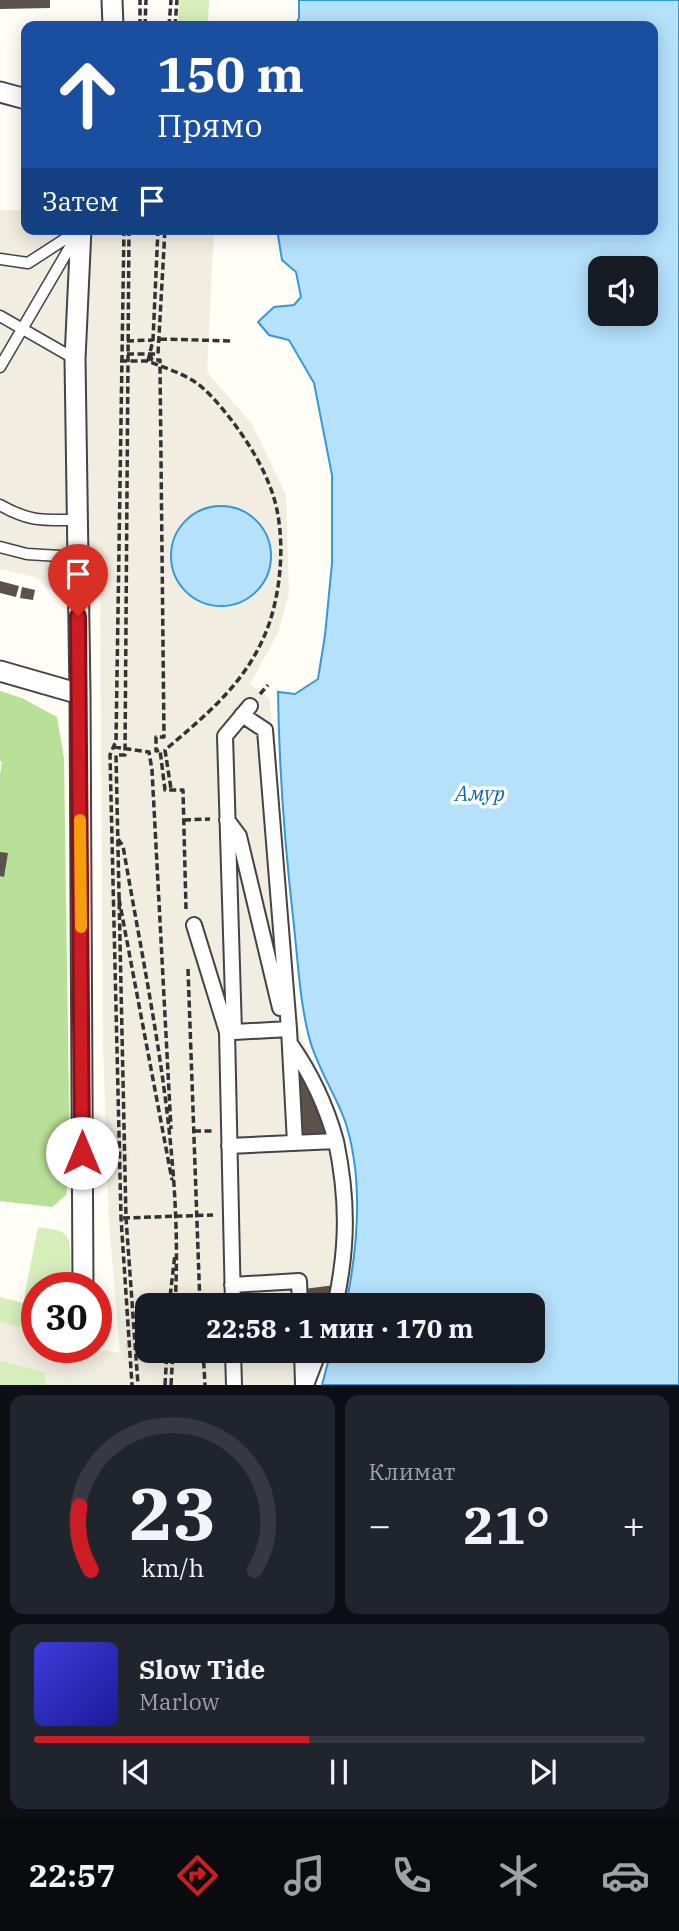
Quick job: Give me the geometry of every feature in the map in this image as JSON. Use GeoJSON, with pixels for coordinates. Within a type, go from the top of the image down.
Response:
{"type":"FeatureCollection","features":[{"type":"Feature","properties":{"kind":"street"},"geometry":{"type":"LineString","coordinates":[[112,0],[113,21]]}},
{"type":"Feature","properties":{"kind":"street"},"geometry":{"type":"LineString","coordinates":[[0,92],[21,98]]}},
{"type":"Feature","properties":{"kind":"street"},"geometry":{"type":"LineString","coordinates":[[80,235],[75,359],[83,1272]]}},
{"type":"Feature","properties":{"kind":"street"},"geometry":{"type":"LineString","coordinates":[[0,671],[80,695]]}},
{"type":"Feature","properties":{"kind":"street"},"geometry":{"type":"LineString","coordinates":[[232,1293],[225,736],[246,711],[265,730],[295,1143]]}},
{"type":"Feature","properties":{"kind":"street"},"geometry":{"type":"LineString","coordinates":[[226,819],[239,836],[288,1034],[328,1110],[336,1141],[344,1179],[346,1226],[338,1293]]}},
{"type":"Feature","properties":{"kind":"street"},"geometry":{"type":"LineString","coordinates":[[190,918],[230,1032]]}},
{"type":"Feature","properties":{"kind":"street"},"geometry":{"type":"LineString","coordinates":[[230,1032],[288,1034]]}},
{"type":"Feature","properties":{"kind":"street"},"geometry":{"type":"LineString","coordinates":[[229,1146],[336,1141]]}},
{"type":"Feature","properties":{"kind":"street"},"geometry":{"type":"LineString","coordinates":[[232,1285],[299,1281],[299,1293]]}},
{"type":"Feature","properties":{"kind":"street"},"geometry":{"type":"LineString","coordinates":[[233,1363],[234,1385]]}},
{"type":"Feature","properties":{"kind":"street"},"geometry":{"type":"LineString","coordinates":[[303,1363],[305,1385]]}},
{"type":"Feature","properties":{"kind":"street"},"geometry":{"type":"LineString","coordinates":[[305,1385],[314,1363]]}},
{"type":"Feature","properties":{"kind":"lane"},"geometry":{"type":"LineString","coordinates":[[0,259],[28,263],[71,235]]}},
{"type":"Feature","properties":{"kind":"lane"},"geometry":{"type":"LineString","coordinates":[[0,367],[76,235]]}},
{"type":"Feature","properties":{"kind":"lane"},"geometry":{"type":"LineString","coordinates":[[0,317],[75,359]]}},
{"type":"Feature","properties":{"kind":"lane"},"geometry":{"type":"LineString","coordinates":[[0,505],[20,516],[76,520]]}},
{"type":"Feature","properties":{"kind":"lane"},"geometry":{"type":"LineString","coordinates":[[0,547],[27,554],[76,557]]}},
{"type":"Feature","properties":{"kind":"path"},"geometry":{"type":"LineString","coordinates":[[140,0],[140,21]]}},
{"type":"Feature","properties":{"kind":"path"},"geometry":{"type":"LineString","coordinates":[[145,21],[146,0]]}},
{"type":"Feature","properties":{"kind":"path"},"geometry":{"type":"LineString","coordinates":[[169,21],[171,0]]}},
{"type":"Feature","properties":{"kind":"path"},"geometry":{"type":"LineString","coordinates":[[175,21],[177,0]]}},
{"type":"Feature","properties":{"kind":"path"},"geometry":{"type":"LineString","coordinates":[[126,235],[128,557],[125,755],[116,755],[117,888],[123,1218],[138,1385]]}},
{"type":"Feature","properties":{"kind":"path"},"geometry":{"type":"LineString","coordinates":[[126,235],[120,361],[116,741],[110,755],[123,1218],[132,1385]]}},
{"type":"Feature","properties":{"kind":"path"},"geometry":{"type":"LineString","coordinates":[[148,361],[153,340],[159,235]]}},
{"type":"Feature","properties":{"kind":"path"},"geometry":{"type":"LineString","coordinates":[[127,355],[158,354],[165,235]]}},
{"type":"Feature","properties":{"kind":"path"},"geometry":{"type":"LineString","coordinates":[[159,339],[232,341]]}},
{"type":"Feature","properties":{"kind":"path"},"geometry":{"type":"LineString","coordinates":[[121,341],[153,340]]}},
{"type":"Feature","properties":{"kind":"path"},"geometry":{"type":"LineString","coordinates":[[149,354],[152,360],[160,360],[164,737],[156,737],[156,751],[160,750],[165,790],[183,790],[190,918]]}},
{"type":"Feature","properties":{"kind":"path"},"geometry":{"type":"LineString","coordinates":[[120,361],[148,361],[194,381],[225,411],[252,448],[273,493],[281,541],[278,591],[264,638],[239,681],[210,712],[165,750],[171,790]]}},
{"type":"Feature","properties":{"kind":"path"},"geometry":{"type":"LineString","coordinates":[[114,747],[149,751],[152,770],[175,1194]]}},
{"type":"Feature","properties":{"kind":"path"},"geometry":{"type":"LineString","coordinates":[[184,820],[190,819]]}},
{"type":"Feature","properties":{"kind":"path"},"geometry":{"type":"LineString","coordinates":[[112,831],[123,846],[173,1155],[177,1238],[175,1293]]}},
{"type":"Feature","properties":{"kind":"path"},"geometry":{"type":"LineString","coordinates":[[113,873],[175,1194]]}},
{"type":"Feature","properties":{"kind":"path"},"geometry":{"type":"LineString","coordinates":[[188,958],[200,1293]]}},
{"type":"Feature","properties":{"kind":"path"},"geometry":{"type":"LineString","coordinates":[[123,1218],[197,1216]]}},
{"type":"Feature","properties":{"kind":"path"},"geometry":{"type":"LineString","coordinates":[[171,1293],[177,1238]]}},
{"type":"Feature","properties":{"kind":"path"},"geometry":{"type":"LineString","coordinates":[[165,1385],[166,1363]]}},
{"type":"Feature","properties":{"kind":"path"},"geometry":{"type":"LineString","coordinates":[[171,1385],[172,1363]]}},
{"type":"Feature","properties":{"kind":"path"},"geometry":{"type":"LineString","coordinates":[[204,1363],[205,1385]]}},
{"type":"Feature","properties":{"kind":"green space"},"geometry":{"type":"Polygon","coordinates":[[[179,0],[209,0],[208,21],[178,21],[179,0]]]}},
{"type":"Feature","properties":{"kind":"green space"},"geometry":{"type":"Polygon","coordinates":[[[0,691],[22,698],[57,717],[64,758],[70,1169],[66,1195],[52,1207],[0,1201],[0,691]]]}},
{"type":"Feature","properties":{"kind":"green space"},"geometry":{"type":"Polygon","coordinates":[[[38,1227],[57,1230],[66,1235],[70,1245],[71,1272],[29,1272],[38,1227]]]}},
{"type":"Feature","properties":{"kind":"green space"},"geometry":{"type":"Polygon","coordinates":[[[0,1297],[21,1302],[21,1328],[0,1322],[0,1297]]]}},
{"type":"Feature","properties":{"kind":"green space"},"geometry":{"type":"Polygon","coordinates":[[[0,1360],[46,1373],[45,1385],[0,1385],[0,1360]]]}},
{"type":"Feature","properties":{"kind":"shaded area"},"geometry":{"type":"Polygon","coordinates":[[[0,210],[21,210],[21,235],[214,235],[207,372],[252,424],[286,495],[289,593],[278,633],[250,684],[270,699],[290,967],[300,1034],[333,1109],[347,1177],[337,1293],[135,1293],[135,1363],[319,1363],[313,1385],[45,1385],[46,1373],[0,1360],[0,1322],[21,1328],[21,1363],[112,1363],[112,1351],[120,1353],[109,1223],[103,1048],[100,591],[49,589],[35,577],[0,569],[0,210]]]}},
{"type":"Feature","properties":{"kind":"water","name":"Амур"},"geometry":{"type":"Polygon","coordinates":[[[299,0],[679,0],[679,1385],[322,1385],[328,1363],[545,1363],[545,1293],[348,1293],[356,1236],[355,1166],[345,1121],[312,1048],[303,1010],[285,839],[278,692],[295,694],[318,679],[332,563],[332,475],[314,383],[289,340],[269,335],[258,322],[274,307],[294,305],[301,297],[296,272],[282,260],[278,235],[658,235],[658,21],[298,21],[299,0]]]}},
{"type":"Feature","properties":{"kind":"water"},"geometry":{"type":"Polygon","coordinates":[[[221,506],[240,509],[257,520],[268,537],[271,556],[268,575],[257,592],[240,603],[221,606],[202,603],[185,592],[174,575],[171,556],[174,537],[185,520],[202,509],[221,506]]]}},
{"type":"Feature","properties":{"kind":"building"},"geometry":{"type":"Polygon","coordinates":[[[0,0],[50,0],[50,8],[0,9],[0,0]]]}},
{"type":"Feature","properties":{"kind":"building"},"geometry":{"type":"Polygon","coordinates":[[[0,581],[19,586],[16,597],[0,593],[0,581]]]}},
{"type":"Feature","properties":{"kind":"building"},"geometry":{"type":"Polygon","coordinates":[[[22,587],[35,590],[33,600],[20,598],[22,587]]]}},
{"type":"Feature","properties":{"kind":"building"},"geometry":{"type":"Polygon","coordinates":[[[0,852],[8,853],[4,877],[0,876],[0,852]]]}},
{"type":"Feature","properties":{"kind":"building"},"geometry":{"type":"Polygon","coordinates":[[[306,1075],[329,1134],[301,1135],[298,1077],[306,1075]]]}},
{"type":"Feature","properties":{"kind":"building"},"geometry":{"type":"Polygon","coordinates":[[[335,1285],[333,1293],[304,1293],[304,1289],[335,1285]]]}},
{"type":"Feature","properties":{"kind":"slow traffic"},"geometry":{"type":"LineString","coordinates":[[80,820],[81,927]]}},
{"type":"Feature","properties":{"kind":"route"},"geometry":{"type":"LineString","coordinates":[[78,616],[82,1153]]}}]}
